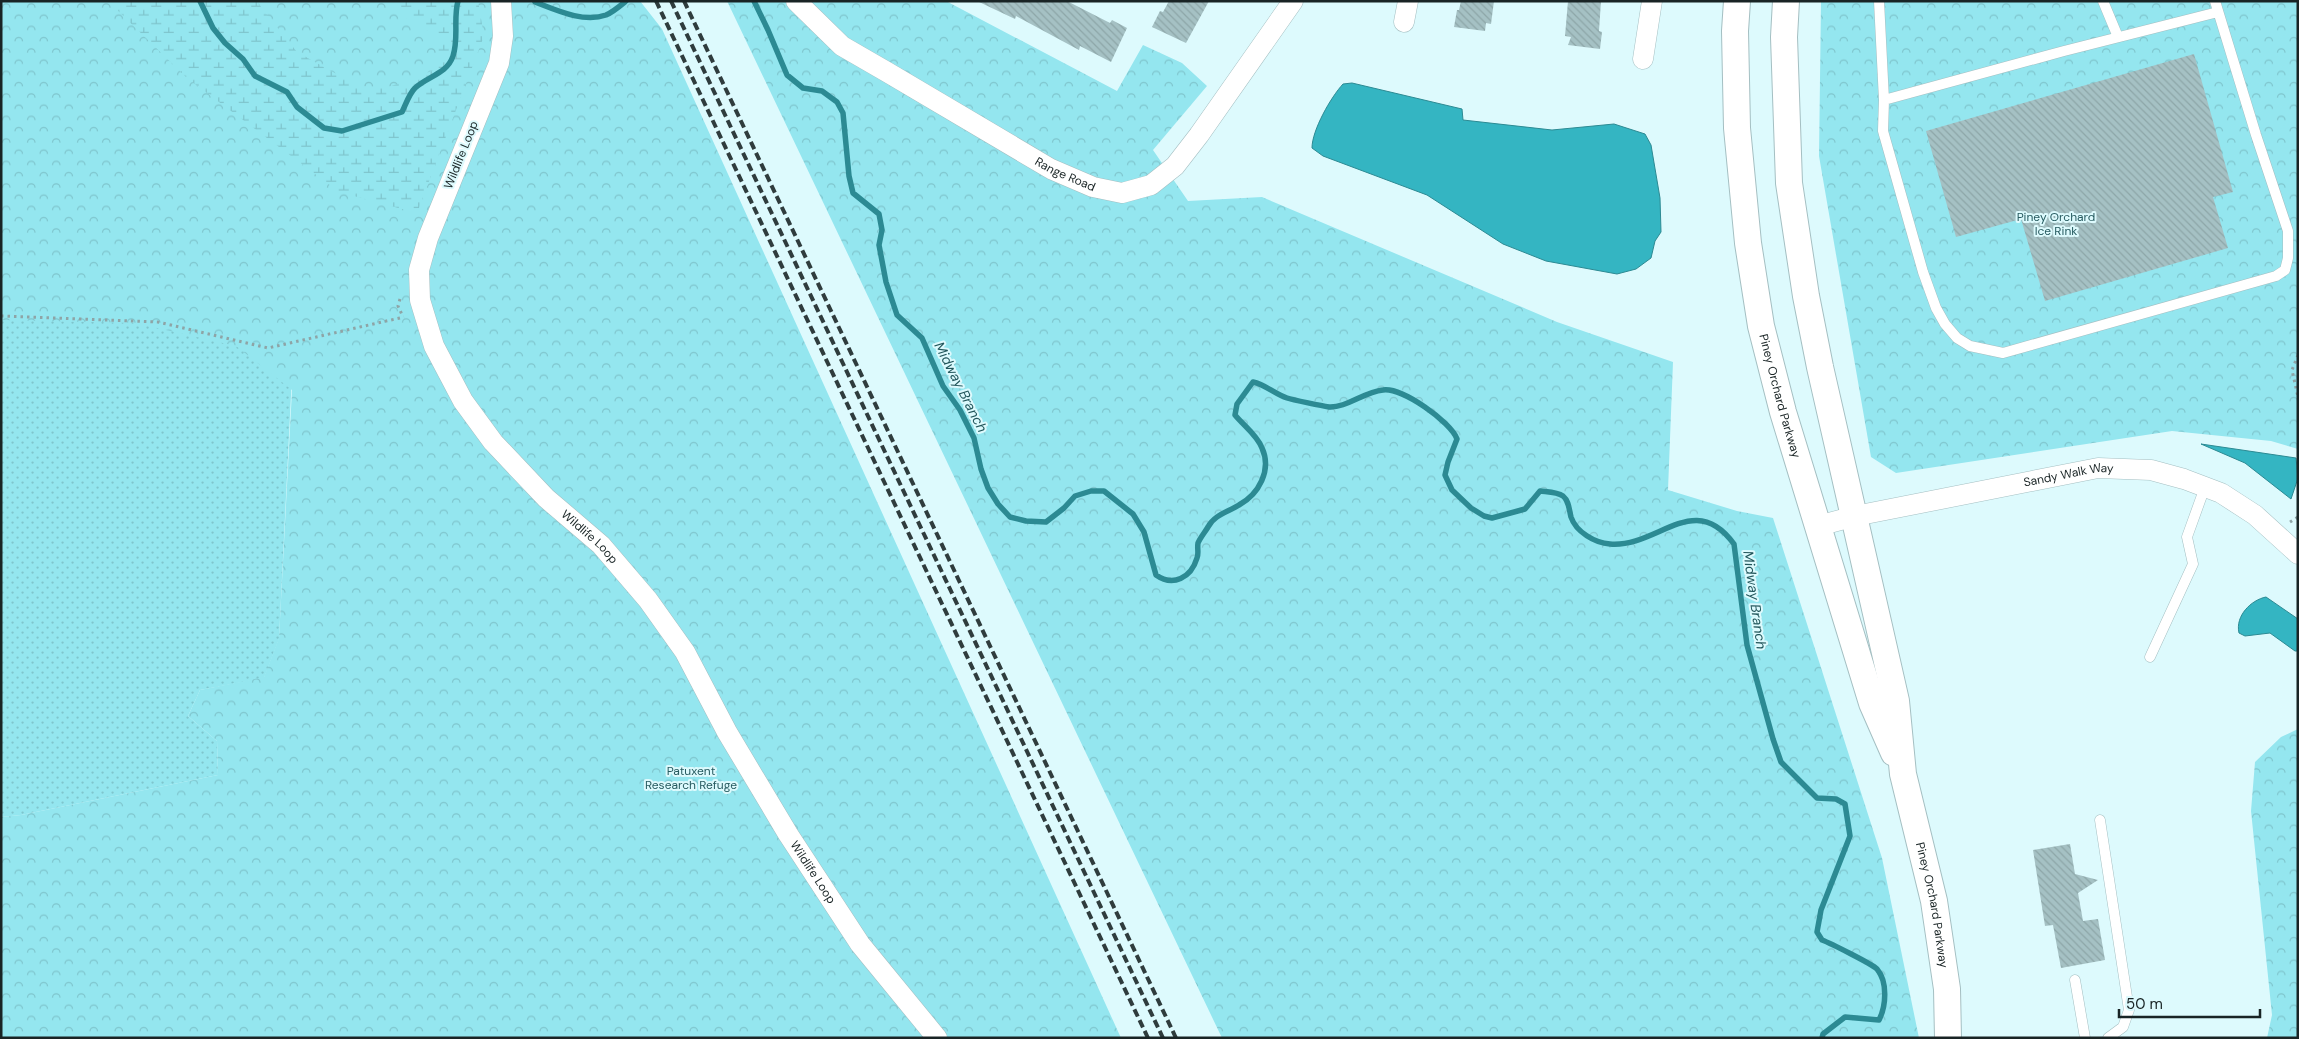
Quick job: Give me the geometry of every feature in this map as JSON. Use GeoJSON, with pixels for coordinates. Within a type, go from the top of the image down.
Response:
{"type":"FeatureCollection","features":[{"type":"Feature","properties":{"kind":"street","name":"Wildlife Loop"},"geometry":{"type":"LineString","coordinates":[[501,1],[503,36],[499,63],[428,238],[419,270],[420,300],[434,346],[463,400],[493,442],[546,498],[601,545],[648,600],[685,652],[727,732],[788,834],[860,944],[937,1038]]}},
{"type":"Feature","properties":{"kind":"street","name":"Range Road"},"geometry":{"type":"LineString","coordinates":[[796,1],[842,46],[1051,169],[1092,187],[1122,192],[1151,184],[1175,166],[1293,1]]}},
{"type":"Feature","properties":{"kind":"street"},"geometry":{"type":"LineString","coordinates":[[1404,22],[1408,1]]}},
{"type":"Feature","properties":{"kind":"street"},"geometry":{"type":"LineString","coordinates":[[1643,58],[1652,1]]}},
{"type":"Feature","properties":{"kind":"street","name":"Piney Orchard Parkway"},"geometry":{"type":"LineString","coordinates":[[1737,1],[1735,31],[1737,128],[1748,243],[1761,326],[1783,412],[1872,703],[1903,774]]}},
{"type":"Feature","properties":{"kind":"street","name":"Piney Orchard Parkway"},"geometry":{"type":"LineString","coordinates":[[1786,1],[1784,37],[1789,183],[1806,296],[1820,367],[1896,701],[1903,774],[1934,901],[1947,989],[1948,1038]]}},
{"type":"Feature","properties":{"kind":"street","name":"Sandy Walk Way"},"geometry":{"type":"LineString","coordinates":[[1818,526],[1855,516],[2098,468],[2151,470],[2220,493],[2256,516],[2298,554]]}},
{"type":"Feature","properties":{"kind":"lane"},"geometry":{"type":"LineString","coordinates":[[1879,1],[1884,100],[1883,131],[1923,272],[1936,308],[1945,324],[1957,338],[1970,346],[2003,353],[2276,276],[2285,270],[2288,258],[2288,231],[2215,1]]}},
{"type":"Feature","properties":{"kind":"lane"},"geometry":{"type":"LineString","coordinates":[[2103,1],[2118,37]]}},
{"type":"Feature","properties":{"kind":"lane"},"geometry":{"type":"LineString","coordinates":[[1884,100],[2218,12]]}},
{"type":"Feature","properties":{"kind":"lane"},"geometry":{"type":"LineString","coordinates":[[2150,657],[2193,564],[2187,537],[2205,487]]}},
{"type":"Feature","properties":{"kind":"lane"},"geometry":{"type":"LineString","coordinates":[[2100,820],[2129,1010],[2123,1027],[2108,1038]]}},
{"type":"Feature","properties":{"kind":"lane"},"geometry":{"type":"LineString","coordinates":[[2074,980],[2085,1038]]}},
{"type":"Feature","properties":{"kind":"path"},"geometry":{"type":"LineString","coordinates":[[1,316],[158,322],[268,348],[404,317]]}},
{"type":"Feature","properties":{"kind":"path"},"geometry":{"type":"LineString","coordinates":[[2298,355],[2292,370],[2298,397]]}},
{"type":"Feature","properties":{"kind":"green space","name":"Patuxent Research Refuge"},"geometry":{"type":"Polygon","coordinates":[[[1,1],[640,1],[662,29],[1121,1038],[1,1038],[1,817],[21,815],[218,775],[217,741],[188,716],[200,690],[264,677],[279,638],[292,390],[236,346],[135,323],[1,320],[1,1]]]}},
{"type":"Feature","properties":{"kind":"green space"},"geometry":{"type":"Polygon","coordinates":[[[108,1],[256,1],[297,52],[358,86],[386,88],[437,69],[437,36],[408,20],[395,1],[478,1],[484,36],[417,213],[339,192],[187,78],[108,1]]]}},
{"type":"Feature","properties":{"kind":"green space"},"geometry":{"type":"Polygon","coordinates":[[[727,1],[946,1],[1117,91],[1143,45],[1182,63],[1207,86],[1153,150],[1188,201],[1262,197],[1557,322],[1673,362],[1668,490],[1737,511],[1773,518],[1882,858],[1919,1038],[1222,1038],[727,1]]]}},
{"type":"Feature","properties":{"kind":"green space","name":"Piney Orchard Ice Rink"},"geometry":{"type":"Polygon","coordinates":[[[1821,1],[2298,1],[2298,449],[2271,441],[2172,431],[1896,473],[1871,457],[1819,156],[1821,1]]]}},
{"type":"Feature","properties":{"kind":"green space"},"geometry":{"type":"Polygon","coordinates":[[[1,306],[182,315],[292,375],[279,639],[264,678],[200,690],[188,716],[217,741],[218,775],[21,815],[1,817],[1,306]]]}},
{"type":"Feature","properties":{"kind":"green space"},"geometry":{"type":"Polygon","coordinates":[[[2298,729],[2298,1038],[2267,1038],[2272,1015],[2251,811],[2255,762],[2281,737],[2298,729]]]}},
{"type":"Feature","properties":{"kind":"shaded area"},"geometry":{"type":"Polygon","coordinates":[[[1352,83],[1462,109],[1463,120],[1552,130],[1614,124],[1645,134],[1651,145],[1660,198],[1661,232],[1655,241],[1651,258],[1636,269],[1617,274],[1546,261],[1503,244],[1427,195],[1323,156],[1312,148],[1315,132],[1328,105],[1338,90],[1343,84],[1352,83]]]}},
{"type":"Feature","properties":{"kind":"shaded area"},"geometry":{"type":"Polygon","coordinates":[[[2201,444],[2296,458],[2298,478],[2291,499],[2245,463],[2201,444]]]}},
{"type":"Feature","properties":{"kind":"shaded area"},"geometry":{"type":"Polygon","coordinates":[[[2266,597],[2298,619],[2298,651],[2295,651],[2270,633],[2245,636],[2239,633],[2239,621],[2245,610],[2250,605],[2266,597]]]}},
{"type":"Feature","properties":{"kind":"building"},"geometry":{"type":"Polygon","coordinates":[[[977,1],[1067,1],[1110,23],[1112,20],[1127,28],[1111,62],[1080,46],[1079,50],[1016,16],[1015,19],[977,1]]]}},
{"type":"Feature","properties":{"kind":"building"},"geometry":{"type":"Polygon","coordinates":[[[1169,1],[1209,1],[1186,43],[1152,27],[1160,11],[1163,12],[1169,1]]]}},
{"type":"Feature","properties":{"kind":"building"},"geometry":{"type":"Polygon","coordinates":[[[1461,1],[1494,1],[1491,24],[1486,23],[1485,31],[1454,27],[1457,10],[1459,10],[1461,1]]]}},
{"type":"Feature","properties":{"kind":"building"},"geometry":{"type":"Polygon","coordinates":[[[1568,1],[1601,1],[1599,31],[1602,32],[1600,49],[1568,45],[1571,37],[1565,36],[1568,1]]]}},
{"type":"Feature","properties":{"kind":"building"},"geometry":{"type":"Polygon","coordinates":[[[2194,54],[2233,192],[2213,197],[2228,248],[2045,301],[2021,219],[1956,237],[1926,131],[2194,54]]]}},
{"type":"Feature","properties":{"kind":"building"},"geometry":{"type":"Polygon","coordinates":[[[2070,844],[2075,874],[2098,880],[2078,893],[2083,921],[2098,919],[2105,960],[2061,968],[2053,925],[2045,926],[2033,850],[2070,844]]]}},
{"type":"Feature","properties":{"kind":"waterway","name":"Midway Branch"},"geometry":{"type":"LineString","coordinates":[[200,1],[213,28],[225,43],[243,59],[255,76],[287,92],[297,107],[324,128],[342,131],[402,112],[415,88],[446,67],[455,49],[458,1]]}},
{"type":"Feature","properties":{"kind":"waterway","name":"Midway Branch"},"geometry":{"type":"LineString","coordinates":[[535,2],[579,17],[597,17],[614,11],[626,1]]}},
{"type":"Feature","properties":{"kind":"waterway","name":"Midway Branch"},"geometry":{"type":"LineString","coordinates":[[754,1],[787,75],[803,88],[822,91],[837,102],[843,113],[849,176],[853,193],[879,214],[882,230],[879,245],[886,282],[897,315],[922,338],[943,386],[960,410],[974,438],[981,469],[988,488],[998,504],[1010,517],[1026,521],[1046,522],[1064,508],[1075,496],[1091,491],[1104,491],[1133,514],[1144,532],[1156,575],[1162,579],[1169,580],[1181,578],[1194,565],[1198,556],[1198,543],[1211,523],[1246,500],[1262,481],[1265,456],[1260,443],[1235,415],[1237,404],[1253,382],[1287,398],[1329,407],[1342,405],[1383,390],[1402,394],[1413,400],[1436,415],[1453,432],[1457,439],[1445,475],[1452,490],[1471,508],[1484,516],[1492,518],[1525,509],[1540,491],[1563,496],[1568,503],[1571,517],[1577,527],[1592,539],[1604,543],[1627,543],[1690,521],[1704,521],[1719,528],[1734,544],[1747,645],[1781,762],[1817,798],[1836,799],[1845,804],[1850,836],[1821,910],[1817,932],[1822,940],[1874,966],[1881,974],[1883,980],[1885,994],[1879,1020],[1845,1017],[1823,1034],[1822,1038]]}},
{"type":"Feature","properties":{"kind":"railway"},"geometry":{"type":"LineString","coordinates":[[656,1],[1148,1038]]}},
{"type":"Feature","properties":{"kind":"railway"},"geometry":{"type":"LineString","coordinates":[[671,1],[1163,1038]]}},
{"type":"Feature","properties":{"kind":"railway"},"geometry":{"type":"LineString","coordinates":[[684,1],[1176,1038]]}}]}
